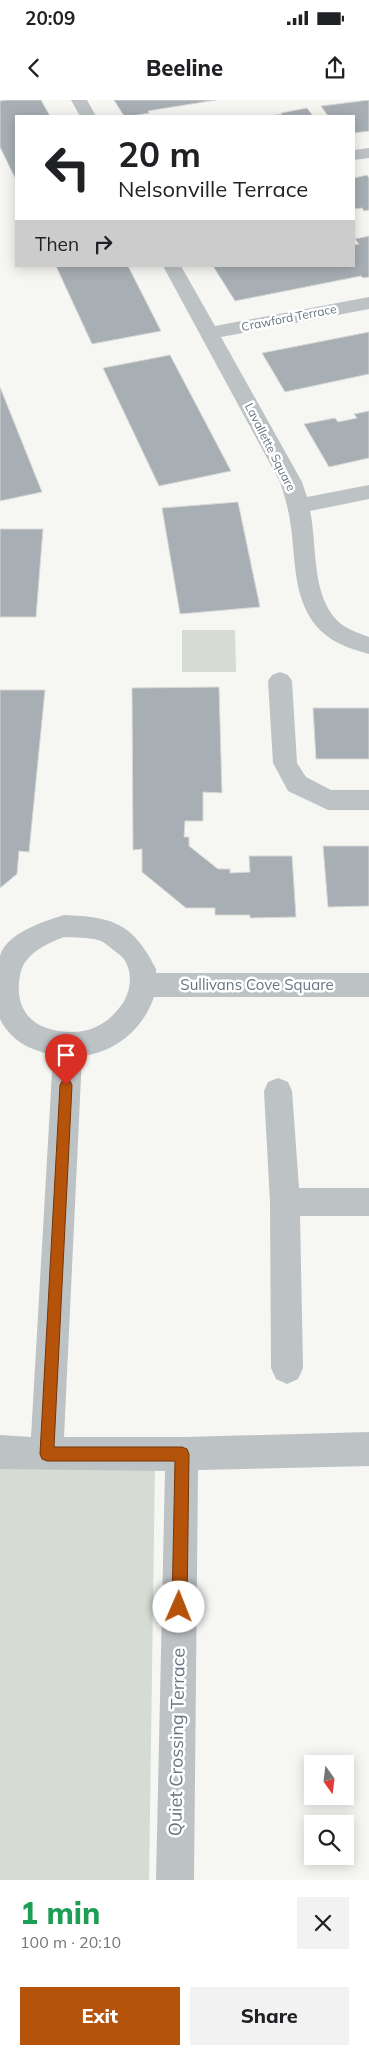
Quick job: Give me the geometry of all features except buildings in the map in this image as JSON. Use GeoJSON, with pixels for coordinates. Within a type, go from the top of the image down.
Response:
{"type":"FeatureCollection","features":[{"type":"Feature","properties":{"kind":"street"},"geometry":{"type":"LineString","coordinates":[[79,100],[87,115]]}},
{"type":"Feature","properties":{"kind":"street"},"geometry":{"type":"LineString","coordinates":[[355,156],[369,153]]}},
{"type":"Feature","properties":{"kind":"street","name":"Lavallette Square"},"geometry":{"type":"LineString","coordinates":[[173,267],[291,482],[299,506],[304,536],[307,582],[316,608],[335,631],[369,646]]}},
{"type":"Feature","properties":{"kind":"street","name":"Crawford Terrace"},"geometry":{"type":"LineString","coordinates":[[210,334],[369,303]]}},
{"type":"Feature","properties":{"kind":"street"},"geometry":{"type":"LineString","coordinates":[[299,506],[369,492]]}},
{"type":"Feature","properties":{"kind":"street"},"geometry":{"type":"LineString","coordinates":[[280,681],[285,763],[297,784],[328,800],[369,800]]}},
{"type":"Feature","properties":{"kind":"street"},"geometry":{"type":"LineString","coordinates":[[64,926],[89,926],[111,933],[130,946],[141,964],[145,985],[140,1004],[129,1021],[112,1034],[91,1043],[68,1046],[46,1042],[28,1033],[13,1020],[4,1004],[1,985],[8,965],[21,947],[41,934],[64,926]]}},
{"type":"Feature","properties":{"kind":"street","name":"Sullivans Cove Square"},"geometry":{"type":"LineString","coordinates":[[145,985],[369,984]]}},
{"type":"Feature","properties":{"kind":"street"},"geometry":{"type":"LineString","coordinates":[[47,1454],[68,1046]]}},
{"type":"Feature","properties":{"kind":"street"},"geometry":{"type":"LineString","coordinates":[[278,1091],[285,1202],[287,1368]]}},
{"type":"Feature","properties":{"kind":"street"},"geometry":{"type":"LineString","coordinates":[[285,1202],[369,1202]]}},
{"type":"Feature","properties":{"kind":"street"},"geometry":{"type":"LineString","coordinates":[[0,1452],[182,1454],[369,1449]]}},
{"type":"Feature","properties":{"kind":"street","name":"Quiet Crossing Terrace"},"geometry":{"type":"LineString","coordinates":[[175,1880],[182,1454]]}},
{"type":"Feature","properties":{"kind":"shaded area"},"geometry":{"type":"Polygon","coordinates":[[[182,630],[235,630],[236,672],[182,672],[182,630]]]}},
{"type":"Feature","properties":{"kind":"shaded area"},"geometry":{"type":"Polygon","coordinates":[[[0,1463],[155,1464],[149,1880],[0,1880],[0,1463]]]}},
{"type":"Feature","properties":{"kind":"route"},"geometry":{"type":"LineString","coordinates":[[66,1085],[47,1454],[182,1454],[179,1607]]}}]}
